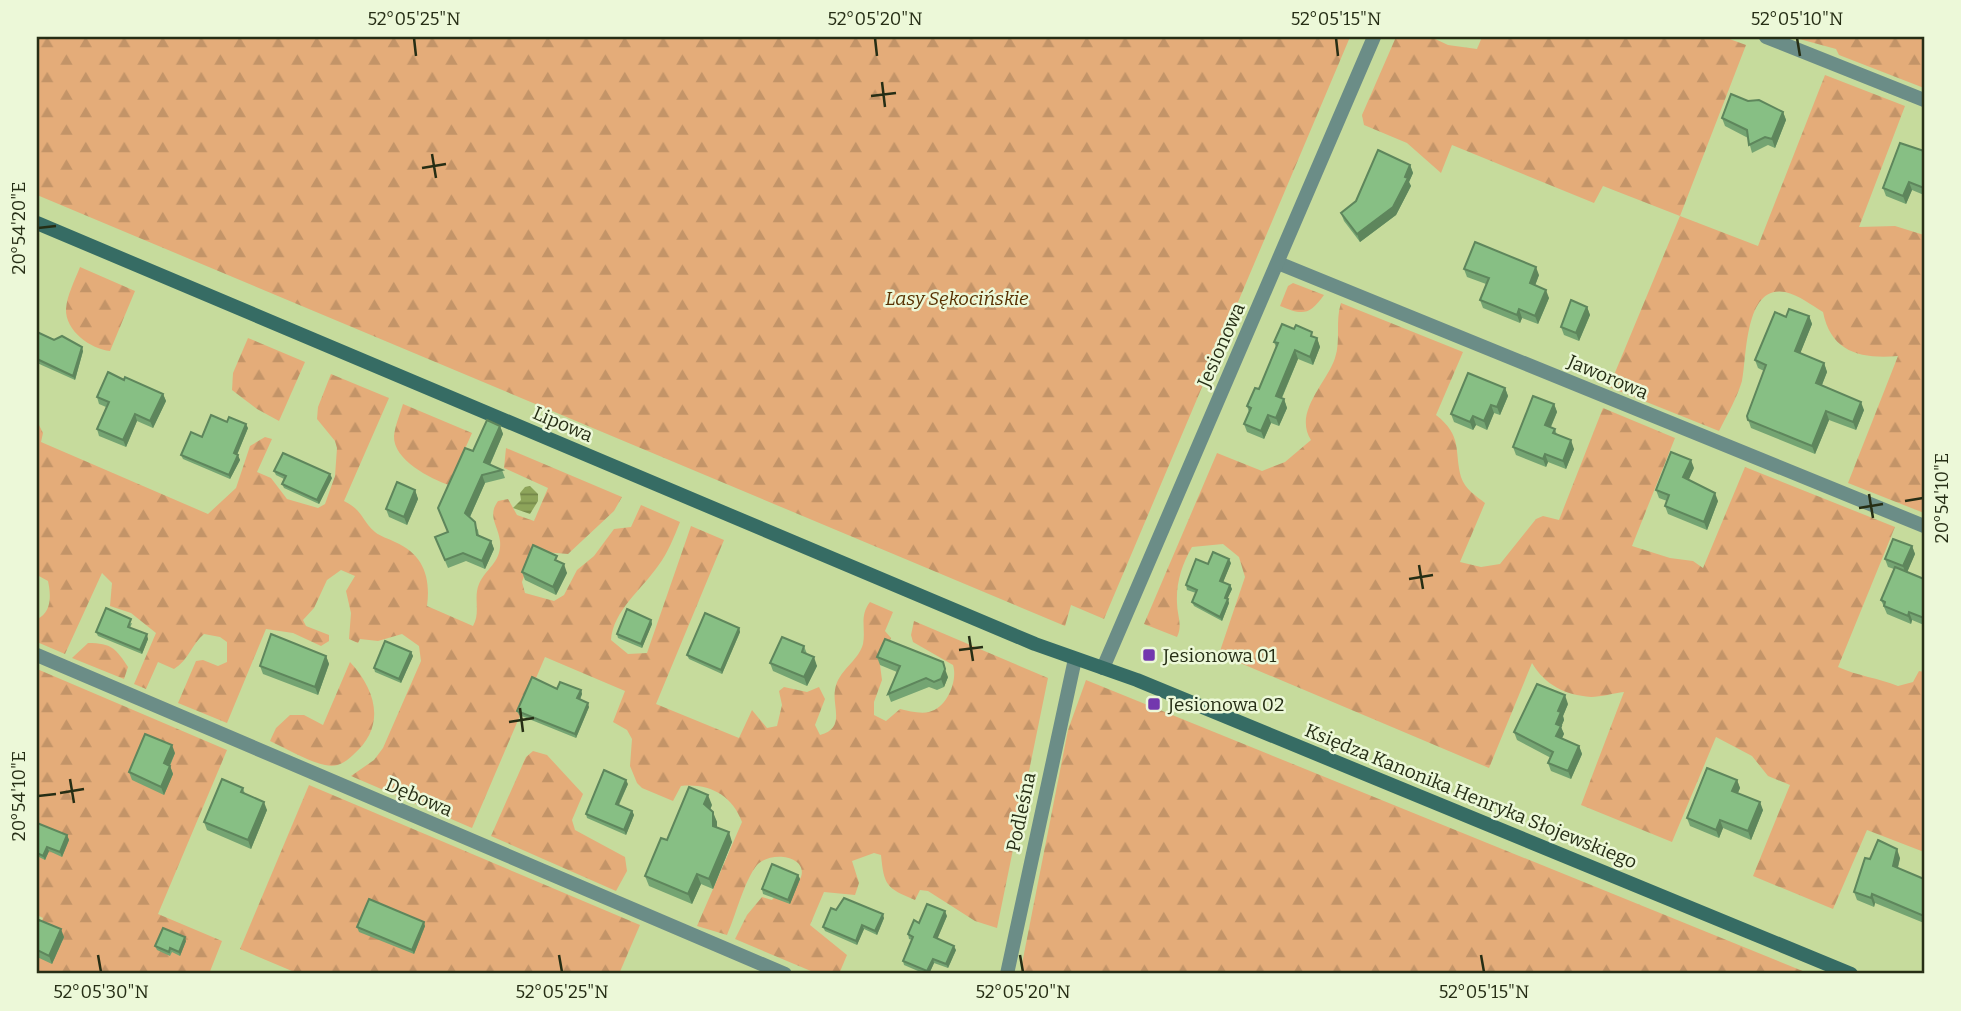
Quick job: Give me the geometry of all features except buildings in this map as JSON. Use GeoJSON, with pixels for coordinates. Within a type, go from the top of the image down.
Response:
{"type":"FeatureCollection","features":[{"type":"Feature","properties":{"kind":"street","name":"Jesionowa"},"geometry":{"type":"LineString","coordinates":[[1102,668],[1374,37]]}},
{"type":"Feature","properties":{"kind":"street"},"geometry":{"type":"LineString","coordinates":[[1766,37],[1924,100]]}},
{"type":"Feature","properties":{"kind":"street","name":"Lipowa"},"geometry":{"type":"LineString","coordinates":[[37,223],[1075,659]]}},
{"type":"Feature","properties":{"kind":"street","name":"Jaworowa"},"geometry":{"type":"LineString","coordinates":[[1278,262],[1924,527]]}},
{"type":"Feature","properties":{"kind":"street","name":"Dębowa"},"geometry":{"type":"LineString","coordinates":[[37,655],[785,974]]}},
{"type":"Feature","properties":{"kind":"street","name":"Księdza Kanonika Henryka Słojewskiego"},"geometry":{"type":"LineString","coordinates":[[1075,659],[1545,846],[1851,974]]}},
{"type":"Feature","properties":{"kind":"street","name":"Podleśna"},"geometry":{"type":"LineString","coordinates":[[1007,974],[1075,659]]}},
{"type":"Feature","properties":{"kind":"green space","name":"Lasy Sękocińskie"},"geometry":{"type":"Polygon","coordinates":[[[37,37],[1350,37],[1104,619],[1071,605],[1065,626],[37,195],[37,37]]]}},
{"type":"Feature","properties":{"kind":"green space"},"geometry":{"type":"Polygon","coordinates":[[[1396,37],[1431,37],[1448,45],[1477,49],[1482,37],[1724,37],[1746,45],[1680,216],[1603,186],[1594,203],[1452,145],[1441,173],[1407,143],[1364,125],[1362,115],[1396,37]]]}},
{"type":"Feature","properties":{"kind":"green space"},"geometry":{"type":"Polygon","coordinates":[[[1792,37],[1924,37],[1924,88],[1839,55],[1836,49],[1792,37]]]}},
{"type":"Feature","properties":{"kind":"green space"},"geometry":{"type":"Polygon","coordinates":[[[1825,75],[1905,106],[1859,227],[1895,226],[1924,235],[1924,513],[1848,483],[1898,356],[1861,354],[1841,345],[1827,326],[1823,312],[1795,295],[1785,292],[1772,293],[1762,299],[1755,311],[1747,341],[1742,381],[1719,431],[1609,387],[1680,216],[1758,246],[1825,75]]]}},
{"type":"Feature","properties":{"kind":"green space"},"geometry":{"type":"Polygon","coordinates":[[[80,267],[135,291],[110,351],[87,343],[74,331],[67,317],[68,298],[80,267]]]}},
{"type":"Feature","properties":{"kind":"green space"},"geometry":{"type":"Polygon","coordinates":[[[1293,283],[1324,295],[1314,307],[1305,312],[1280,306],[1288,286],[1293,283]]]}},
{"type":"Feature","properties":{"kind":"green space"},"geometry":{"type":"Polygon","coordinates":[[[1341,303],[1463,352],[1436,415],[1454,437],[1461,477],[1465,485],[1485,503],[1460,562],[1481,567],[1500,564],[1536,519],[1543,516],[1559,520],[1603,408],[1675,438],[1632,546],[1670,558],[1693,561],[1703,568],[1745,467],[1895,527],[1838,667],[1898,686],[1913,682],[1919,671],[1924,672],[1924,852],[1867,830],[1833,909],[1753,876],[1790,785],[1768,776],[1752,756],[1716,737],[1672,842],[1581,805],[1624,692],[1591,697],[1573,694],[1550,683],[1532,663],[1489,768],[1219,654],[1245,577],[1239,557],[1223,544],[1192,547],[1188,553],[1178,588],[1180,624],[1177,637],[1144,624],[1217,453],[1262,471],[1285,462],[1311,440],[1306,419],[1313,398],[1335,358],[1341,303]]]}},
{"type":"Feature","properties":{"kind":"green space"},"geometry":{"type":"Polygon","coordinates":[[[248,338],[305,362],[279,421],[232,390],[233,373],[248,338]]]}},
{"type":"Feature","properties":{"kind":"green space"},"geometry":{"type":"Polygon","coordinates":[[[331,374],[389,398],[344,501],[355,508],[375,532],[405,547],[418,560],[428,585],[427,606],[473,626],[479,584],[499,554],[500,541],[493,516],[495,506],[498,501],[508,499],[517,515],[534,521],[548,488],[504,468],[506,448],[622,497],[614,511],[568,554],[533,551],[522,582],[525,593],[554,601],[564,595],[577,570],[594,556],[614,529],[631,527],[641,505],[680,522],[662,561],[629,601],[613,629],[611,640],[628,654],[647,653],[691,526],[724,540],[656,704],[739,738],[752,710],[767,728],[777,726],[782,705],[779,691],[784,687],[807,692],[819,687],[825,699],[815,725],[820,735],[828,732],[835,722],[837,683],[863,644],[863,622],[870,602],[893,612],[885,631],[891,638],[880,665],[882,680],[874,702],[874,715],[886,721],[900,709],[922,713],[935,709],[946,700],[954,679],[953,665],[913,642],[911,635],[914,621],[1048,678],[997,928],[975,921],[928,891],[920,890],[915,900],[898,892],[885,879],[881,855],[874,853],[852,861],[859,883],[855,895],[824,892],[810,925],[847,955],[839,974],[818,974],[735,939],[747,915],[762,897],[772,900],[799,881],[802,870],[794,860],[771,858],[757,865],[744,889],[727,935],[697,926],[742,822],[738,813],[726,798],[710,789],[681,786],[673,801],[642,788],[630,766],[632,739],[627,730],[613,722],[625,691],[545,657],[472,828],[351,776],[374,760],[383,748],[421,661],[419,646],[402,634],[378,641],[360,639],[358,643],[349,639],[351,613],[346,591],[355,576],[341,570],[327,580],[314,608],[303,620],[306,626],[329,635],[329,641],[321,646],[293,633],[266,629],[227,723],[178,703],[196,661],[203,660],[218,666],[227,662],[227,642],[220,637],[204,634],[179,666],[174,669],[158,662],[146,689],[134,684],[156,633],[131,613],[110,606],[112,583],[102,573],[65,654],[37,642],[37,619],[48,608],[50,597],[48,581],[37,575],[37,421],[43,433],[41,442],[208,514],[236,488],[250,446],[265,437],[272,439],[257,472],[271,478],[287,499],[318,508],[325,504],[335,476],[335,441],[317,419],[318,407],[331,374]]]}},
{"type":"Feature","properties":{"kind":"green space"},"geometry":{"type":"Polygon","coordinates":[[[403,404],[472,433],[449,485],[414,467],[395,445],[396,424],[403,404]]]}},
{"type":"Feature","properties":{"kind":"green space"},"geometry":{"type":"Polygon","coordinates":[[[88,643],[103,644],[116,651],[128,667],[124,679],[72,658],[88,643]]]}},
{"type":"Feature","properties":{"kind":"green space"},"geometry":{"type":"Polygon","coordinates":[[[350,662],[366,685],[374,709],[370,733],[353,755],[344,762],[330,766],[304,758],[270,741],[276,728],[290,715],[304,715],[323,725],[350,662]]]}},
{"type":"Feature","properties":{"kind":"green space"},"geometry":{"type":"Polygon","coordinates":[[[37,669],[227,750],[158,914],[222,941],[209,974],[37,974],[37,933],[43,918],[37,915],[37,669]]]}},
{"type":"Feature","properties":{"kind":"green space"},"geometry":{"type":"Polygon","coordinates":[[[1086,680],[1810,974],[1020,974],[1068,730],[1086,680]]]}},
{"type":"Feature","properties":{"kind":"green space"},"geometry":{"type":"Polygon","coordinates":[[[533,751],[547,755],[583,794],[572,820],[575,830],[625,857],[627,871],[616,891],[491,836],[526,757],[533,751]]]}},
{"type":"Feature","properties":{"kind":"green space"},"geometry":{"type":"Polygon","coordinates":[[[309,785],[640,925],[619,974],[299,974],[240,949],[309,785]]]}},
{"type":"Feature","properties":{"kind":"shaded area"},"geometry":{"type":"Polygon","coordinates":[[[530,486],[538,494],[538,501],[530,514],[513,508],[521,500],[520,493],[530,486]]]}},
{"type":"Feature","properties":{"kind":"place","name":"Jesionowa 01"},"geometry":{"type":"Point","coordinates":[1149,655]}},
{"type":"Feature","properties":{"kind":"place","name":"Jesionowa 02"},"geometry":{"type":"Point","coordinates":[1154,704]}}]}
